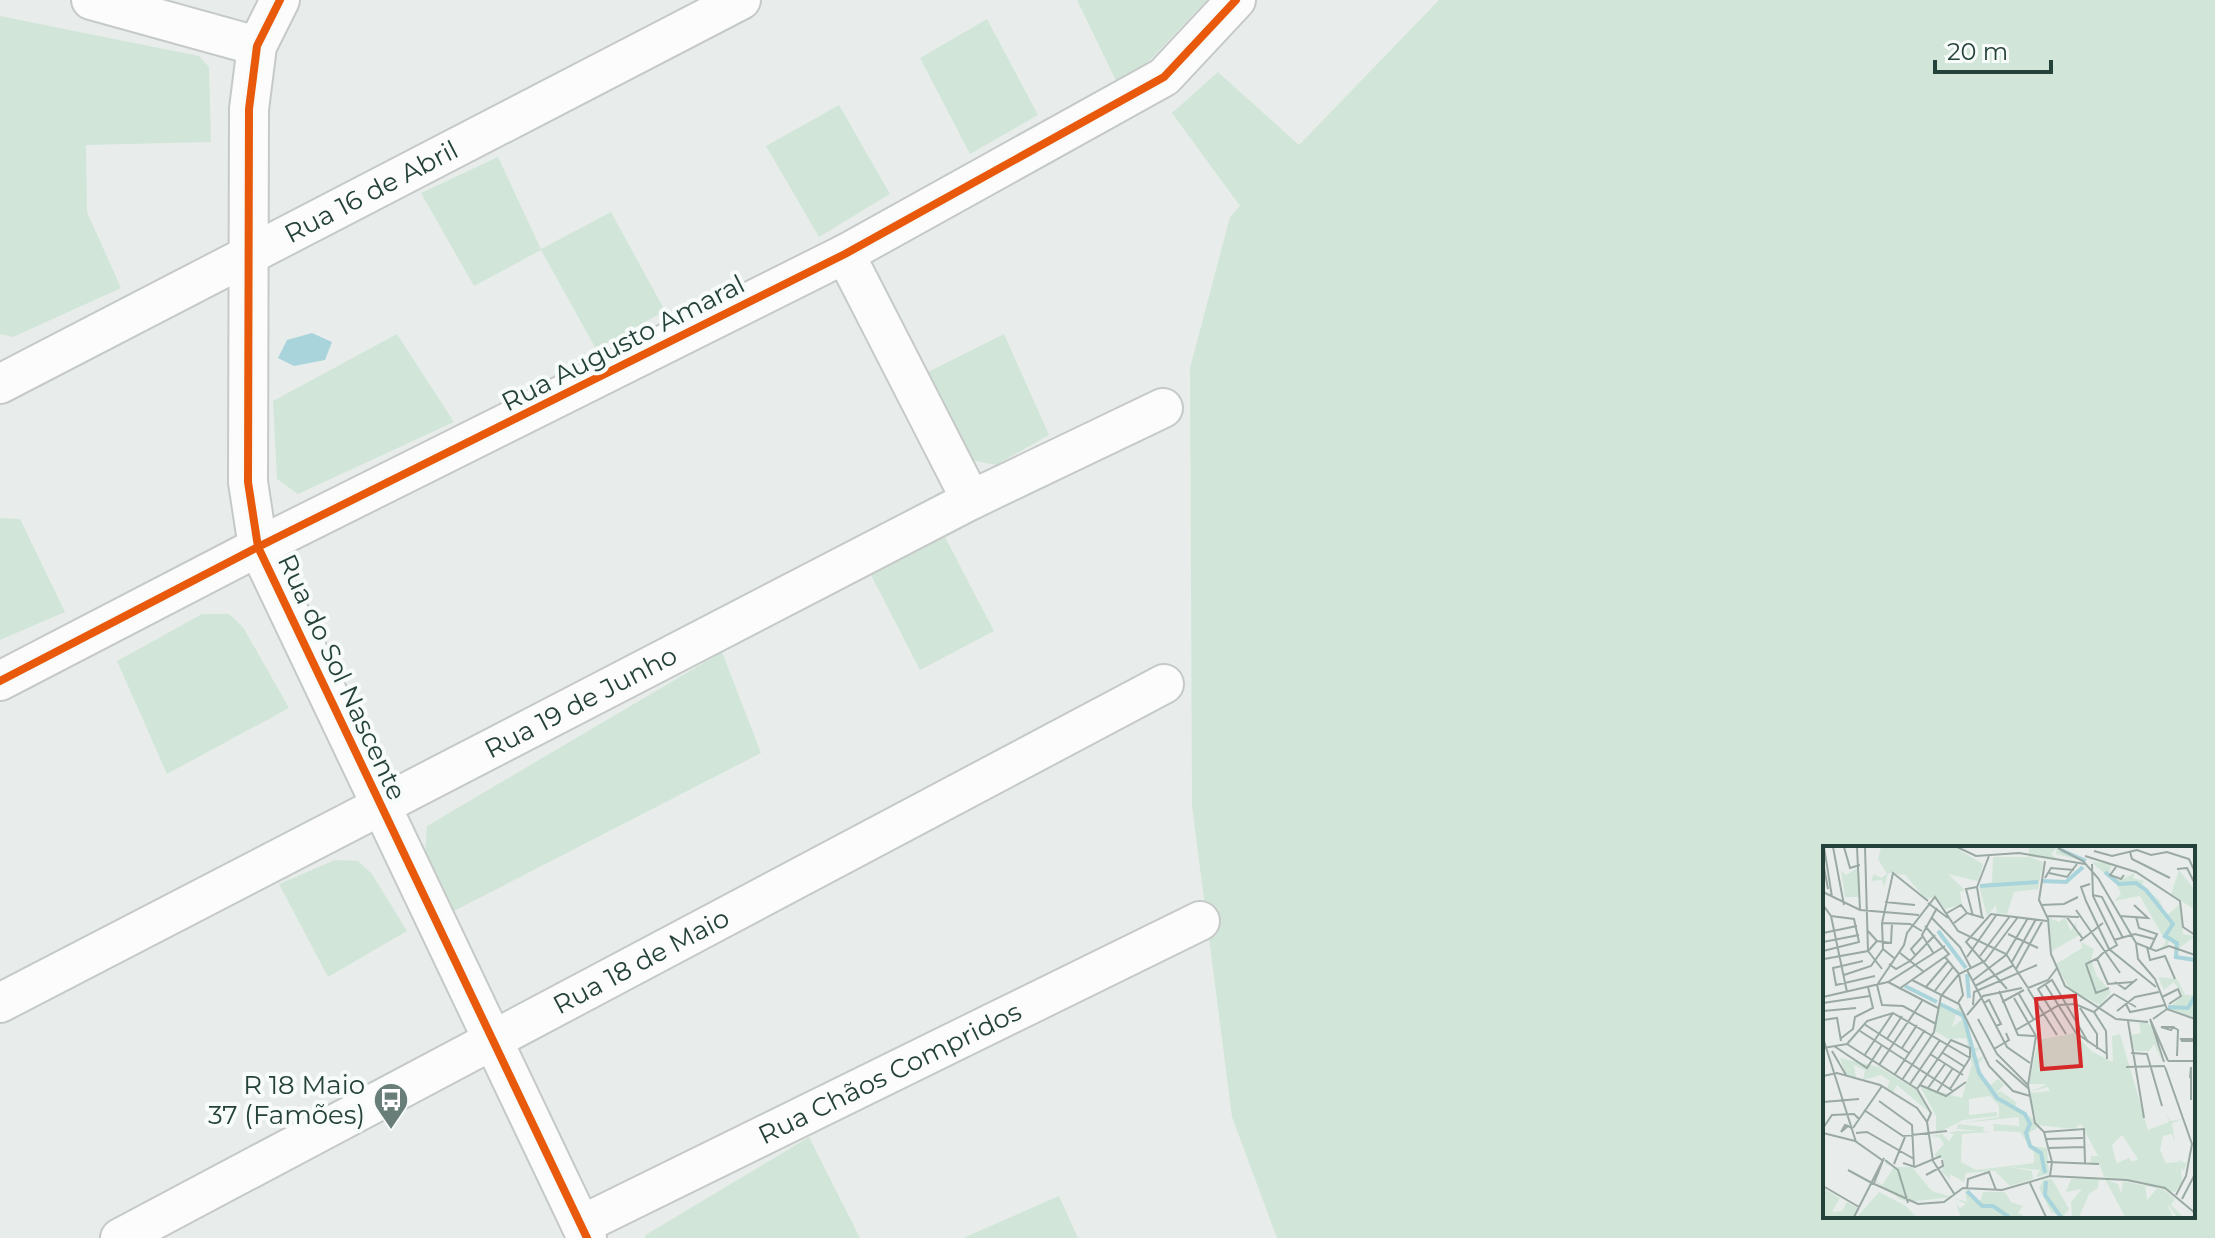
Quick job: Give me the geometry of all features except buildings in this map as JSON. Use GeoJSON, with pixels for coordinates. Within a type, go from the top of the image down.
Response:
{"type":"FeatureCollection","features":[{"type":"Feature","properties":{"kind":"street"},"geometry":{"type":"LineString","coordinates":[[91,0],[257,46]]}},
{"type":"Feature","properties":{"kind":"street","name":"Rua do Sol Nascente"},"geometry":{"type":"LineString","coordinates":[[280,0],[257,46],[249,109],[248,482],[258,547],[584,1232]]}},
{"type":"Feature","properties":{"kind":"street","name":"Rua 16 de Abril"},"geometry":{"type":"LineString","coordinates":[[0,384],[741,0]]}},
{"type":"Feature","properties":{"kind":"street","name":"Rua Augusto Amaral"},"geometry":{"type":"LineString","coordinates":[[0,681],[258,547],[845,254],[1164,77],[1236,0]]}},
{"type":"Feature","properties":{"kind":"street"},"geometry":{"type":"LineString","coordinates":[[845,254],[971,500]]}},
{"type":"Feature","properties":{"kind":"street","name":"Rua 19 de Junho"},"geometry":{"type":"LineString","coordinates":[[0,1003],[971,500],[1163,408]]}},
{"type":"Feature","properties":{"kind":"street","name":"Rua 18 de Maio"},"geometry":{"type":"LineString","coordinates":[[120,1238],[1164,684]]}},
{"type":"Feature","properties":{"kind":"street","name":"Rua Chãos Compridos"},"geometry":{"type":"LineString","coordinates":[[584,1232],[1200,921]]}},
{"type":"Feature","properties":{"kind":"green space"},"geometry":{"type":"Polygon","coordinates":[[[1077,0],[1207,0],[1148,62],[1118,85],[1077,0]]]}},
{"type":"Feature","properties":{"kind":"green space"},"geometry":{"type":"Polygon","coordinates":[[[1439,0],[2215,0],[2215,1238],[1277,1238],[1232,1117],[1192,806],[1190,368],[1230,217],[1240,206],[1172,113],[1218,72],[1299,145],[1439,0]]]}},
{"type":"Feature","properties":{"kind":"green space"},"geometry":{"type":"Polygon","coordinates":[[[0,16],[199,56],[209,67],[211,142],[86,145],[87,212],[121,288],[13,337],[0,334],[0,16]]]}},
{"type":"Feature","properties":{"kind":"green space"},"geometry":{"type":"Polygon","coordinates":[[[987,19],[1038,115],[970,154],[920,58],[987,19]]]}},
{"type":"Feature","properties":{"kind":"green space"},"geometry":{"type":"Polygon","coordinates":[[[839,105],[890,194],[819,237],[766,146],[839,105]]]}},
{"type":"Feature","properties":{"kind":"green space"},"geometry":{"type":"Polygon","coordinates":[[[498,157],[541,249],[611,212],[665,311],[596,349],[541,250],[474,286],[421,193],[498,157]]]}},
{"type":"Feature","properties":{"kind":"green space"},"geometry":{"type":"Polygon","coordinates":[[[397,334],[454,422],[298,494],[277,479],[273,401],[397,334]]]}},
{"type":"Feature","properties":{"kind":"green space"},"geometry":{"type":"Polygon","coordinates":[[[1004,334],[1049,435],[996,465],[962,458],[920,376],[1004,334]]]}},
{"type":"Feature","properties":{"kind":"green space"},"geometry":{"type":"Polygon","coordinates":[[[0,518],[20,519],[65,612],[0,640],[0,518]]]}},
{"type":"Feature","properties":{"kind":"green space"},"geometry":{"type":"Polygon","coordinates":[[[945,537],[994,631],[920,670],[871,575],[945,537]]]}},
{"type":"Feature","properties":{"kind":"green space"},"geometry":{"type":"Polygon","coordinates":[[[202,614],[229,614],[243,627],[289,708],[167,774],[117,661],[202,614]]]}},
{"type":"Feature","properties":{"kind":"green space"},"geometry":{"type":"Polygon","coordinates":[[[722,652],[761,753],[450,913],[425,853],[427,826],[722,652]]]}},
{"type":"Feature","properties":{"kind":"green space"},"geometry":{"type":"Polygon","coordinates":[[[335,860],[358,861],[372,874],[407,931],[328,977],[279,884],[335,860]]]}},
{"type":"Feature","properties":{"kind":"green space"},"geometry":{"type":"Polygon","coordinates":[[[809,1137],[860,1238],[644,1238],[647,1234],[809,1137]]]}},
{"type":"Feature","properties":{"kind":"green space"},"geometry":{"type":"Polygon","coordinates":[[[1059,1196],[1078,1238],[963,1238],[1059,1196]]]}},
{"type":"Feature","properties":{"kind":"water"},"geometry":{"type":"Polygon","coordinates":[[[312,333],[332,342],[325,360],[294,366],[278,358],[287,340],[312,333]]]}},
{"type":"Feature","properties":{"kind":"cycle path"},"geometry":{"type":"LineString","coordinates":[[280,0],[257,46],[249,109],[248,482],[258,547],[587,1238]]}},
{"type":"Feature","properties":{"kind":"cycle path"},"geometry":{"type":"LineString","coordinates":[[0,681],[258,547],[845,254],[1164,77],[1236,0]]}},
{"type":"Feature","properties":{"kind":"place","name":"R 18 Maio 37 (Famões)"},"geometry":{"type":"Point","coordinates":[391,1131]}}]}
